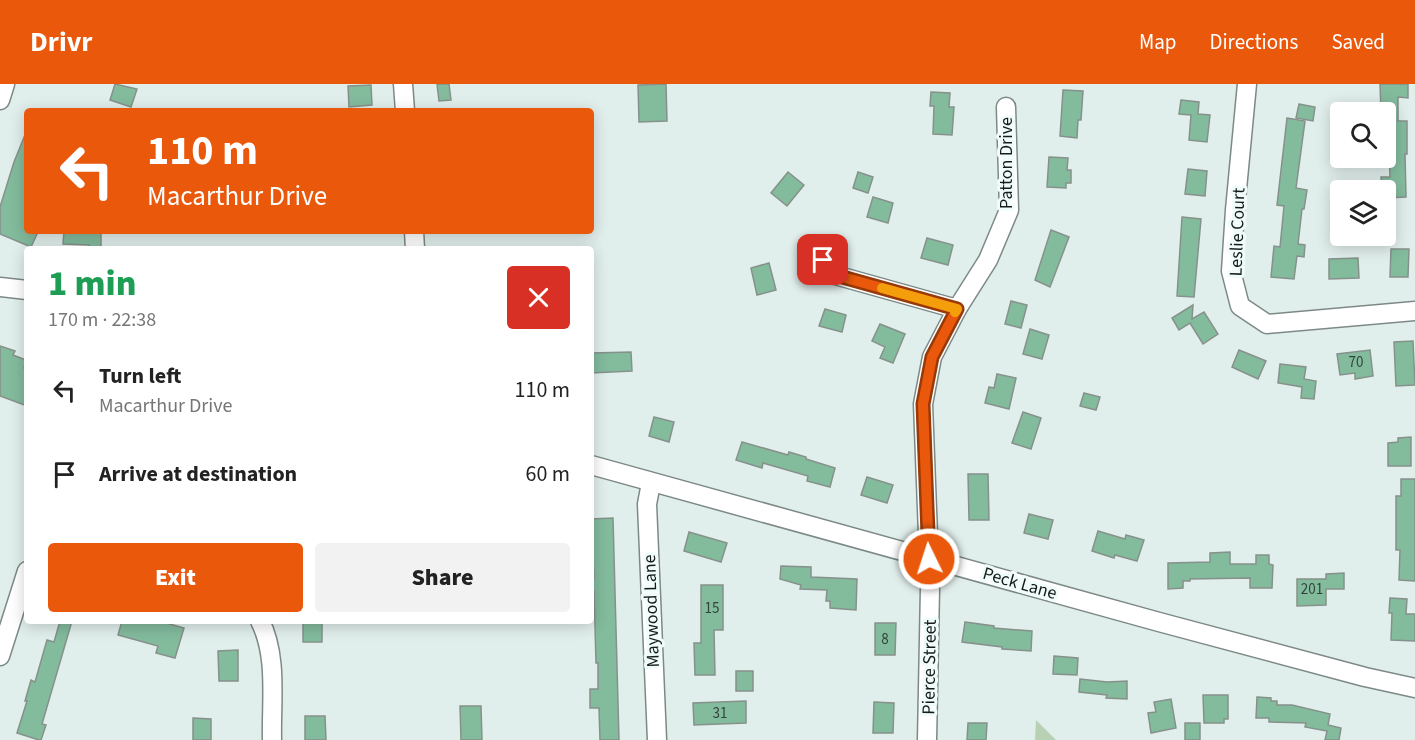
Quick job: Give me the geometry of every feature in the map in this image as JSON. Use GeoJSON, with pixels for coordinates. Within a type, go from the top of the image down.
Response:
{"type":"FeatureCollection","features":[{"type":"Feature","properties":{"kind":"street"},"geometry":{"type":"LineString","coordinates":[[0,100],[5,84]]}},
{"type":"Feature","properties":{"kind":"street"},"geometry":{"type":"LineString","coordinates":[[403,84],[405,108]]}},
{"type":"Feature","properties":{"kind":"street","name":"Leslie Court"},"geometry":{"type":"LineString","coordinates":[[1247,84],[1231,271],[1240,306],[1267,324],[1415,311]]}},
{"type":"Feature","properties":{"kind":"street","name":"Patton Drive"},"geometry":{"type":"LineString","coordinates":[[929,559],[923,404],[932,357],[957,309],[988,260],[1009,210],[1006,107]]}},
{"type":"Feature","properties":{"kind":"street"},"geometry":{"type":"LineString","coordinates":[[819,248],[828,273],[957,309]]}},
{"type":"Feature","properties":{"kind":"street"},"geometry":{"type":"LineString","coordinates":[[0,287],[24,290]]}},
{"type":"Feature","properties":{"kind":"street","name":"Peck Lane"},"geometry":{"type":"LineString","coordinates":[[594,466],[1354,674],[1415,688]]}},
{"type":"Feature","properties":{"kind":"street","name":"Maywood Lane"},"geometry":{"type":"LineString","coordinates":[[651,483],[647,504],[657,740]]}},
{"type":"Feature","properties":{"kind":"street","name":"Pierce Street"},"geometry":{"type":"LineString","coordinates":[[927,740],[929,559]]}},
{"type":"Feature","properties":{"kind":"street"},"geometry":{"type":"LineString","coordinates":[[0,656],[24,580]]}},
{"type":"Feature","properties":{"kind":"street"},"geometry":{"type":"LineString","coordinates":[[261,624],[267,636],[271,657],[272,740]]}},
{"type":"Feature","properties":{"kind":"green space"},"geometry":{"type":"Polygon","coordinates":[[[1036,720],[1056,740],[1035,740],[1036,720]]]}},
{"type":"Feature","properties":{"kind":"building"},"geometry":{"type":"Polygon","coordinates":[[[115,84],[137,89],[131,107],[110,100],[115,84]]]}},
{"type":"Feature","properties":{"kind":"building"},"geometry":{"type":"Polygon","coordinates":[[[437,84],[449,84],[451,100],[439,101],[437,84]]]}},
{"type":"Feature","properties":{"kind":"building"},"geometry":{"type":"Polygon","coordinates":[[[666,84],[667,121],[639,122],[638,85],[666,84]]]}},
{"type":"Feature","properties":{"kind":"building"},"geometry":{"type":"Polygon","coordinates":[[[1380,84],[1408,84],[1408,98],[1398,97],[1398,121],[1407,121],[1406,197],[1396,198],[1396,180],[1381,180],[1381,177],[1390,177],[1390,168],[1396,168],[1396,102],[1381,102],[1380,84]]]}},
{"type":"Feature","properties":{"kind":"building"},"geometry":{"type":"Polygon","coordinates":[[[371,85],[372,105],[349,107],[348,86],[371,85]]]}},
{"type":"Feature","properties":{"kind":"building"},"geometry":{"type":"Polygon","coordinates":[[[1063,90],[1083,91],[1077,138],[1060,136],[1063,90]]]}},
{"type":"Feature","properties":{"kind":"building"},"geometry":{"type":"Polygon","coordinates":[[[931,92],[950,93],[949,107],[954,107],[952,135],[933,134],[934,106],[930,106],[931,92]]]}},
{"type":"Feature","properties":{"kind":"building"},"geometry":{"type":"Polygon","coordinates":[[[1181,100],[1199,102],[1198,114],[1210,115],[1207,142],[1189,140],[1191,115],[1179,114],[1181,100]]]}},
{"type":"Feature","properties":{"kind":"building"},"geometry":{"type":"Polygon","coordinates":[[[1299,104],[1315,107],[1313,121],[1296,118],[1299,104]]]}},
{"type":"Feature","properties":{"kind":"building"},"geometry":{"type":"Polygon","coordinates":[[[1287,118],[1305,121],[1296,188],[1307,190],[1304,209],[1302,209],[1298,244],[1305,245],[1304,257],[1297,256],[1294,279],[1271,277],[1274,246],[1280,247],[1284,206],[1277,205],[1287,118]]]}},
{"type":"Feature","properties":{"kind":"building"},"geometry":{"type":"Polygon","coordinates":[[[24,137],[24,234],[37,234],[31,246],[0,234],[0,207],[24,137]]]}},
{"type":"Feature","properties":{"kind":"building"},"geometry":{"type":"Polygon","coordinates":[[[1049,157],[1068,158],[1067,170],[1071,170],[1071,183],[1066,183],[1066,188],[1047,187],[1049,157]]]}},
{"type":"Feature","properties":{"kind":"building"},"geometry":{"type":"Polygon","coordinates":[[[1188,169],[1207,171],[1205,196],[1185,194],[1188,169]]]}},
{"type":"Feature","properties":{"kind":"building"},"geometry":{"type":"Polygon","coordinates":[[[788,172],[804,185],[787,206],[771,193],[788,172]]]}},
{"type":"Feature","properties":{"kind":"building"},"geometry":{"type":"Polygon","coordinates":[[[858,172],[873,177],[868,193],[853,188],[858,172]]]}},
{"type":"Feature","properties":{"kind":"building"},"geometry":{"type":"Polygon","coordinates":[[[873,197],[893,203],[888,223],[867,217],[873,197]]]}},
{"type":"Feature","properties":{"kind":"building"},"geometry":{"type":"Polygon","coordinates":[[[1182,217],[1201,219],[1194,297],[1177,296],[1182,217]]]}},
{"type":"Feature","properties":{"kind":"building"},"geometry":{"type":"Polygon","coordinates":[[[1051,230],[1069,237],[1050,287],[1035,280],[1051,230]]]}},
{"type":"Feature","properties":{"kind":"building"},"geometry":{"type":"Polygon","coordinates":[[[64,234],[101,234],[101,246],[63,244],[64,234]]]}},
{"type":"Feature","properties":{"kind":"building"},"geometry":{"type":"Polygon","coordinates":[[[927,238],[953,245],[948,265],[921,258],[927,238]]]}},
{"type":"Feature","properties":{"kind":"building"},"geometry":{"type":"Polygon","coordinates":[[[1391,249],[1409,249],[1408,277],[1390,277],[1391,249]]]}},
{"type":"Feature","properties":{"kind":"building"},"geometry":{"type":"Polygon","coordinates":[[[1358,258],[1359,278],[1329,279],[1329,259],[1358,258]]]}},
{"type":"Feature","properties":{"kind":"building"},"geometry":{"type":"Polygon","coordinates":[[[769,263],[776,290],[757,295],[751,268],[769,263]]]}},
{"type":"Feature","properties":{"kind":"building"},"geometry":{"type":"Polygon","coordinates":[[[1011,301],[1027,305],[1021,328],[1005,324],[1011,301]]]}},
{"type":"Feature","properties":{"kind":"building"},"geometry":{"type":"Polygon","coordinates":[[[1193,305],[1192,319],[1204,312],[1218,334],[1203,344],[1190,323],[1179,330],[1172,318],[1193,305]]]}},
{"type":"Feature","properties":{"kind":"building"},"geometry":{"type":"Polygon","coordinates":[[[825,309],[846,315],[842,332],[819,326],[825,309]]]}},
{"type":"Feature","properties":{"kind":"building"},"geometry":{"type":"Polygon","coordinates":[[[880,324],[905,334],[893,363],[880,358],[885,347],[872,341],[880,324]]]}},
{"type":"Feature","properties":{"kind":"building"},"geometry":{"type":"Polygon","coordinates":[[[1030,329],[1049,335],[1042,359],[1023,354],[1030,329]]]}},
{"type":"Feature","properties":{"kind":"building"},"geometry":{"type":"Polygon","coordinates":[[[1413,341],[1415,385],[1396,386],[1394,342],[1413,341]]]}},
{"type":"Feature","properties":{"kind":"building"},"geometry":{"type":"Polygon","coordinates":[[[0,346],[15,351],[13,355],[24,359],[24,405],[0,396],[0,346]]]}},
{"type":"Feature","properties":{"kind":"building"},"geometry":{"type":"Polygon","coordinates":[[[1239,350],[1266,361],[1258,379],[1232,367],[1239,350]]]}},
{"type":"Feature","properties":{"kind":"building"},"geometry":{"type":"Polygon","coordinates":[[[1370,350],[1373,376],[1355,379],[1355,373],[1340,375],[1337,354],[1370,350]]]}},
{"type":"Feature","properties":{"kind":"building"},"geometry":{"type":"Polygon","coordinates":[[[631,352],[632,371],[594,373],[594,353],[631,352]]]}},
{"type":"Feature","properties":{"kind":"building"},"geometry":{"type":"Polygon","coordinates":[[[1280,364],[1306,367],[1304,379],[1316,381],[1314,399],[1301,398],[1302,387],[1278,383],[1280,364]]]}},
{"type":"Feature","properties":{"kind":"building"},"geometry":{"type":"Polygon","coordinates":[[[997,374],[1016,378],[1009,409],[985,403],[989,387],[994,388],[997,374]]]}},
{"type":"Feature","properties":{"kind":"building"},"geometry":{"type":"Polygon","coordinates":[[[1084,393],[1100,397],[1096,410],[1080,406],[1084,393]]]}},
{"type":"Feature","properties":{"kind":"building"},"geometry":{"type":"Polygon","coordinates":[[[1023,412],[1041,418],[1031,449],[1012,443],[1023,412]]]}},
{"type":"Feature","properties":{"kind":"building"},"geometry":{"type":"Polygon","coordinates":[[[654,417],[674,422],[669,442],[649,436],[654,417]]]}},
{"type":"Feature","properties":{"kind":"building"},"geometry":{"type":"Polygon","coordinates":[[[1411,437],[1411,466],[1388,466],[1388,443],[1398,442],[1398,438],[1411,437]]]}},
{"type":"Feature","properties":{"kind":"building"},"geometry":{"type":"Polygon","coordinates":[[[742,442],[788,455],[789,452],[835,468],[830,487],[807,481],[808,476],[763,463],[762,468],[736,460],[742,442]]]}},
{"type":"Feature","properties":{"kind":"building"},"geometry":{"type":"Polygon","coordinates":[[[968,474],[988,474],[989,520],[969,520],[968,474]]]}},
{"type":"Feature","properties":{"kind":"building"},"geometry":{"type":"Polygon","coordinates":[[[867,477],[893,485],[887,503],[861,495],[867,477]]]}},
{"type":"Feature","properties":{"kind":"building"},"geometry":{"type":"Polygon","coordinates":[[[1401,479],[1415,479],[1415,581],[1399,580],[1400,550],[1396,550],[1396,496],[1401,496],[1401,479]]]}},
{"type":"Feature","properties":{"kind":"building"},"geometry":{"type":"Polygon","coordinates":[[[1029,514],[1053,520],[1048,539],[1024,533],[1029,514]]]}},
{"type":"Feature","properties":{"kind":"building"},"geometry":{"type":"Polygon","coordinates":[[[613,518],[619,740],[600,740],[599,708],[590,708],[590,689],[598,689],[594,519],[613,518]]]}},
{"type":"Feature","properties":{"kind":"building"},"geometry":{"type":"Polygon","coordinates":[[[1098,531],[1125,539],[1126,535],[1144,540],[1137,561],[1115,555],[1114,558],[1092,551],[1098,531]]]}},
{"type":"Feature","properties":{"kind":"building"},"geometry":{"type":"Polygon","coordinates":[[[689,532],[727,543],[721,562],[684,551],[689,532]]]}},
{"type":"Feature","properties":{"kind":"building"},"geometry":{"type":"Polygon","coordinates":[[[1230,552],[1230,564],[1256,564],[1256,555],[1269,555],[1269,564],[1273,565],[1272,588],[1250,588],[1250,578],[1190,579],[1190,581],[1183,581],[1183,588],[1168,589],[1168,563],[1210,562],[1210,553],[1230,552]]]}},
{"type":"Feature","properties":{"kind":"building"},"geometry":{"type":"Polygon","coordinates":[[[781,566],[811,567],[811,577],[857,579],[856,610],[830,608],[830,601],[826,601],[827,590],[800,589],[801,585],[780,579],[781,566]]]}},
{"type":"Feature","properties":{"kind":"building"},"geometry":{"type":"Polygon","coordinates":[[[1344,573],[1344,589],[1326,589],[1326,605],[1297,606],[1297,579],[1326,579],[1326,574],[1344,573]]]}},
{"type":"Feature","properties":{"kind":"building"},"geometry":{"type":"Polygon","coordinates":[[[701,585],[723,585],[723,630],[714,630],[715,675],[695,675],[694,643],[701,643],[701,585]]]}},
{"type":"Feature","properties":{"kind":"building"},"geometry":{"type":"Polygon","coordinates":[[[1390,598],[1407,599],[1406,614],[1415,614],[1415,641],[1391,640],[1390,598]]]}},
{"type":"Feature","properties":{"kind":"building"},"geometry":{"type":"Polygon","coordinates":[[[965,622],[994,626],[994,628],[1032,631],[1031,651],[962,642],[965,622]]]}},
{"type":"Feature","properties":{"kind":"building"},"geometry":{"type":"Polygon","coordinates":[[[875,623],[896,623],[895,655],[875,655],[875,623]]]}},
{"type":"Feature","properties":{"kind":"building"},"geometry":{"type":"Polygon","coordinates":[[[59,624],[71,624],[42,724],[46,725],[41,740],[39,740],[17,733],[31,680],[35,682],[47,640],[54,642],[59,624]]]}},
{"type":"Feature","properties":{"kind":"building"},"geometry":{"type":"Polygon","coordinates":[[[121,624],[170,624],[184,628],[175,658],[156,653],[158,646],[118,635],[121,624]]]}},
{"type":"Feature","properties":{"kind":"building"},"geometry":{"type":"Polygon","coordinates":[[[303,624],[322,624],[322,642],[303,642],[303,624]]]}},
{"type":"Feature","properties":{"kind":"building"},"geometry":{"type":"Polygon","coordinates":[[[238,650],[238,681],[219,681],[218,651],[238,650]]]}},
{"type":"Feature","properties":{"kind":"building"},"geometry":{"type":"Polygon","coordinates":[[[1054,656],[1078,658],[1077,675],[1053,674],[1054,656]]]}},
{"type":"Feature","properties":{"kind":"building"},"geometry":{"type":"Polygon","coordinates":[[[736,671],[753,671],[753,691],[736,691],[736,671]]]}},
{"type":"Feature","properties":{"kind":"building"},"geometry":{"type":"Polygon","coordinates":[[[1080,679],[1107,682],[1127,681],[1127,699],[1106,698],[1107,695],[1079,692],[1080,679]]]}},
{"type":"Feature","properties":{"kind":"building"},"geometry":{"type":"Polygon","coordinates":[[[1203,695],[1228,695],[1228,719],[1224,719],[1224,723],[1204,723],[1203,695]]]}},
{"type":"Feature","properties":{"kind":"building"},"geometry":{"type":"Polygon","coordinates":[[[1257,697],[1271,698],[1271,701],[1277,701],[1277,705],[1292,705],[1330,714],[1328,725],[1341,728],[1339,740],[1325,740],[1327,731],[1305,727],[1306,723],[1269,722],[1269,718],[1256,718],[1257,697]]]}},
{"type":"Feature","properties":{"kind":"building"},"geometry":{"type":"Polygon","coordinates":[[[1171,699],[1176,728],[1151,733],[1148,713],[1156,712],[1154,702],[1171,699]]]}},
{"type":"Feature","properties":{"kind":"building"},"geometry":{"type":"Polygon","coordinates":[[[746,701],[746,723],[694,725],[693,703],[746,701]]]}},
{"type":"Feature","properties":{"kind":"building"},"geometry":{"type":"Polygon","coordinates":[[[874,702],[894,703],[893,733],[873,733],[874,702]]]}},
{"type":"Feature","properties":{"kind":"building"},"geometry":{"type":"Polygon","coordinates":[[[460,706],[481,706],[482,740],[461,740],[460,706]]]}},
{"type":"Feature","properties":{"kind":"building"},"geometry":{"type":"Polygon","coordinates":[[[305,716],[325,716],[326,740],[305,740],[305,716]]]}},
{"type":"Feature","properties":{"kind":"building"},"geometry":{"type":"Polygon","coordinates":[[[193,718],[211,719],[211,740],[193,740],[193,718]]]}},
{"type":"Feature","properties":{"kind":"building"},"geometry":{"type":"Polygon","coordinates":[[[968,723],[987,723],[986,740],[967,740],[968,723]]]}},
{"type":"Feature","properties":{"kind":"building"},"geometry":{"type":"Polygon","coordinates":[[[1185,723],[1200,723],[1200,740],[1185,740],[1185,723]]]}},
{"type":"Feature","properties":{"kind":"slow traffic"},"geometry":{"type":"LineString","coordinates":[[882,288],[957,309],[955,312]]}},
{"type":"Feature","properties":{"kind":"route"},"geometry":{"type":"LineString","coordinates":[[823,260],[828,273],[957,309],[932,357],[923,404],[929,559]]}}]}
